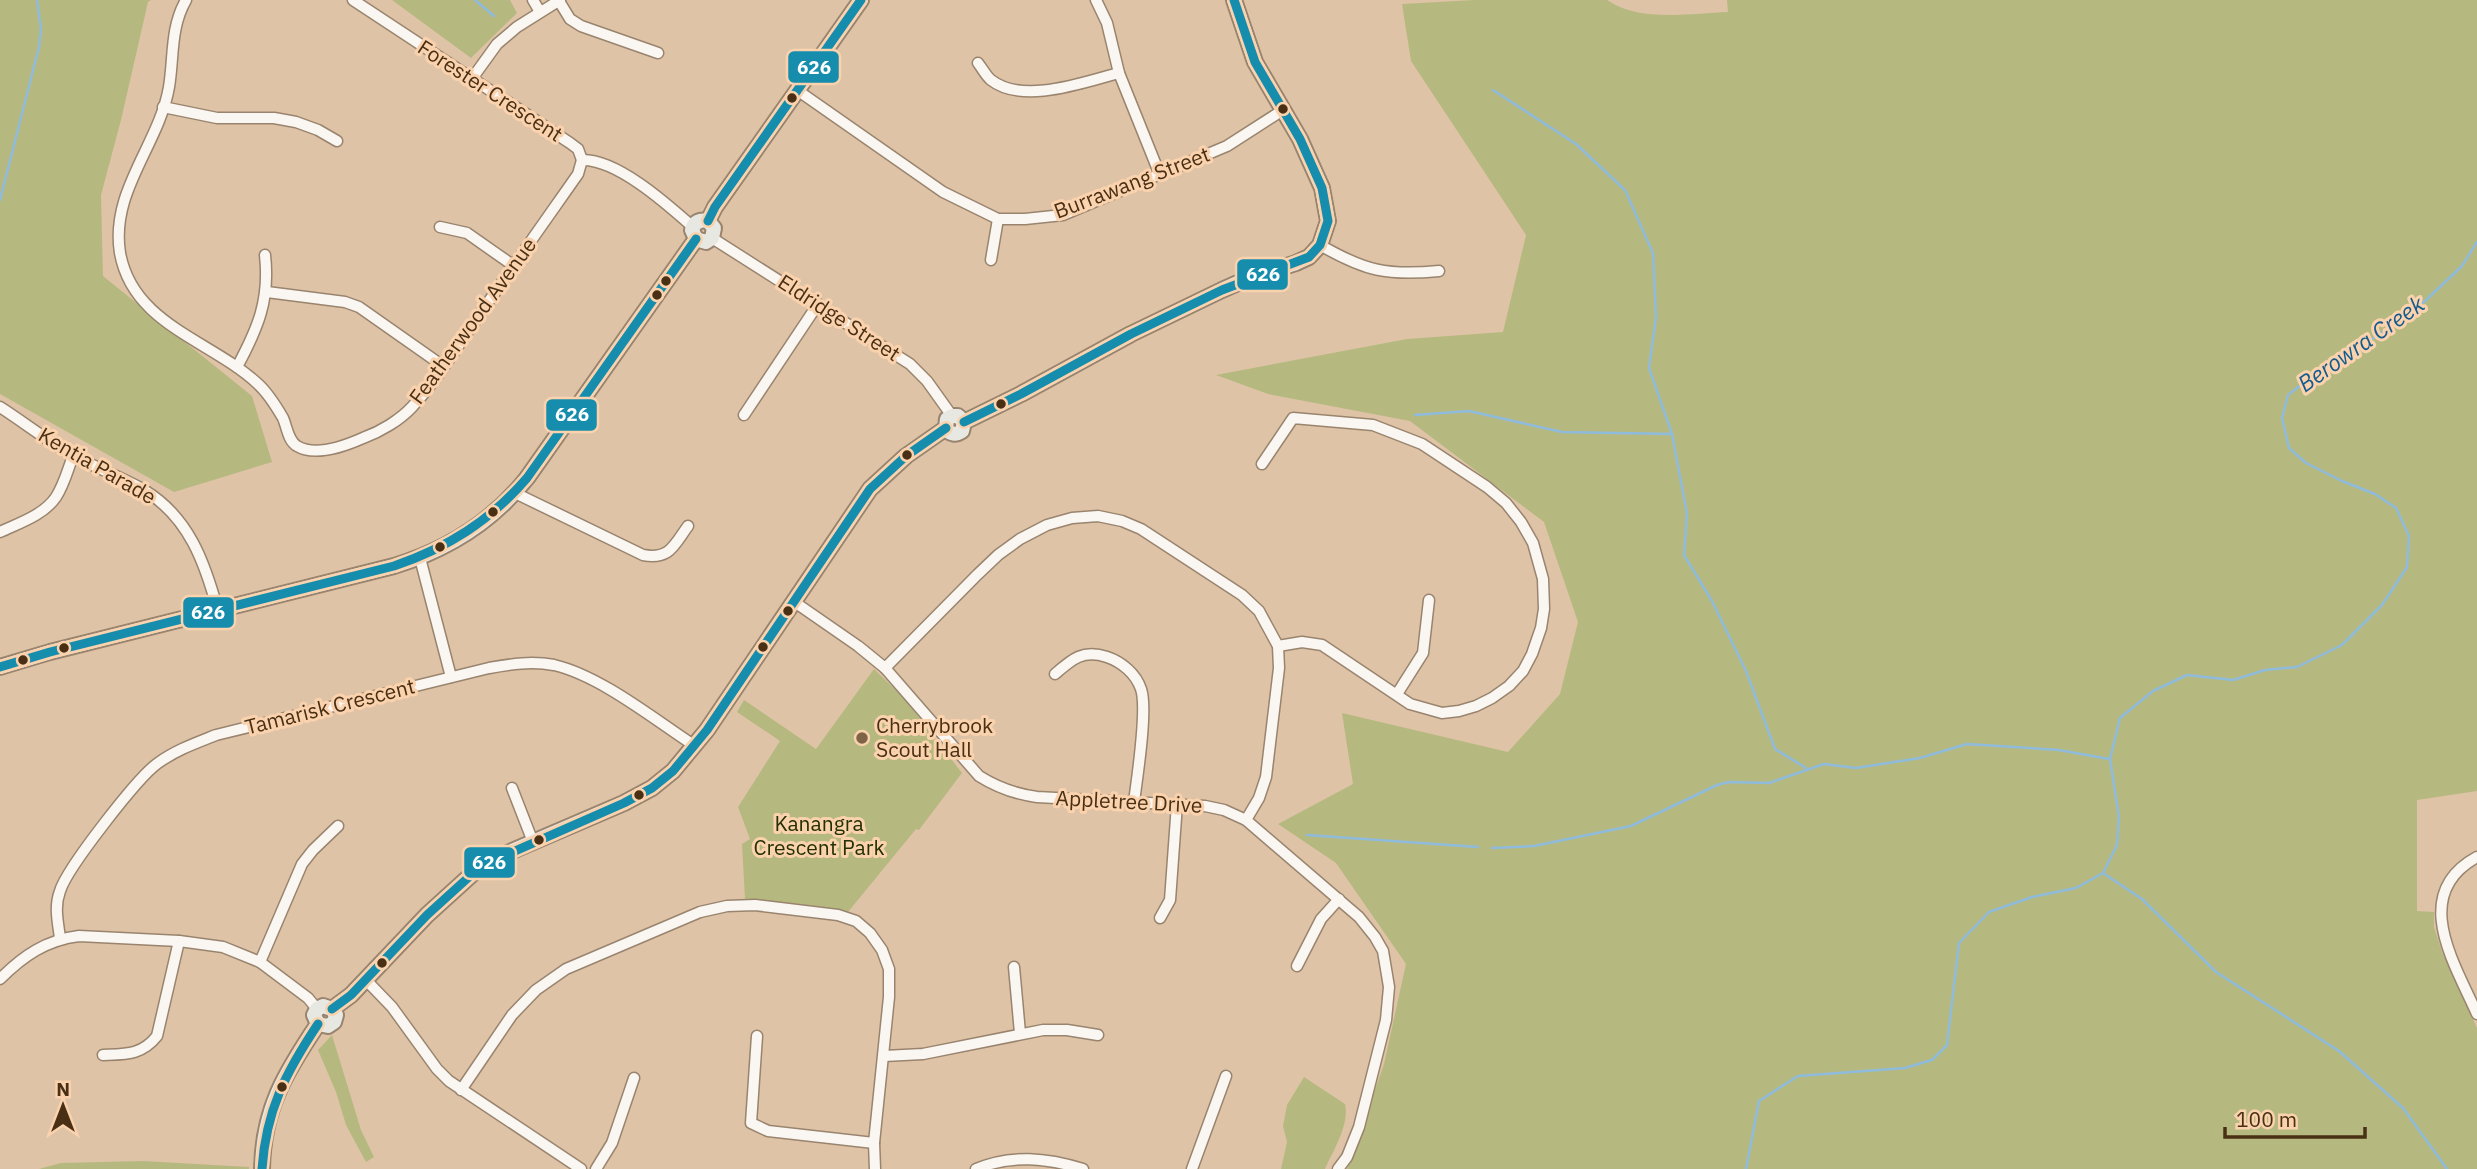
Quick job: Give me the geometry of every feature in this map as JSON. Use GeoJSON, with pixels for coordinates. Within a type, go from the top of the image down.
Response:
{"type":"FeatureCollection","features":[{"type":"Feature","properties":{"kind":"main road"},"geometry":{"type":"LineString","coordinates":[[708,221],[715,207],[861,0]]}},
{"type":"Feature","properties":{"kind":"main road"},"geometry":{"type":"LineString","coordinates":[[262,1169],[266,1129],[274,1100],[290,1066],[318,1024],[325,1027],[334,1022],[336,1015],[325,1009],[366,980],[427,915],[469,876],[497,858],[638,796],[663,779],[695,746],[870,489],[906,456],[954,422],[1021,394],[1131,334],[1222,290],[1309,257],[1320,245],[1328,220],[1315,167],[1255,62],[1234,0]]}},
{"type":"Feature","properties":{"kind":"main road"},"geometry":{"type":"LineString","coordinates":[[0,667],[420,558],[471,531],[515,493],[694,233],[698,221],[708,221],[714,228],[712,238],[706,242],[694,233]]}},
{"type":"Feature","properties":{"kind":"street"},"geometry":{"type":"LineString","coordinates":[[186,0],[179,12],[174,31],[169,88],[122,204],[119,238],[124,270],[144,304],[160,318],[237,367],[257,329],[267,292],[265,255]]}},
{"type":"Feature","properties":{"kind":"street","name":"Forester Crescent"},"geometry":{"type":"LineString","coordinates":[[353,0],[570,143],[578,149],[582,160]]}},
{"type":"Feature","properties":{"kind":"street"},"geometry":{"type":"LineString","coordinates":[[533,0],[541,12]]}},
{"type":"Feature","properties":{"kind":"street"},"geometry":{"type":"LineString","coordinates":[[1096,0],[1107,23],[1119,72],[1160,175]]}},
{"type":"Feature","properties":{"kind":"street"},"geometry":{"type":"LineString","coordinates":[[471,79],[497,44],[559,1],[570,19],[581,26],[658,53]]}},
{"type":"Feature","properties":{"kind":"street"},"geometry":{"type":"LineString","coordinates":[[978,63],[992,80],[1010,89],[1035,91],[1062,89],[1119,72]]}},
{"type":"Feature","properties":{"kind":"street","name":"Burrawang Street"},"geometry":{"type":"LineString","coordinates":[[797,90],[943,192],[998,219],[1063,215],[1227,146],[1283,110]]}},
{"type":"Feature","properties":{"kind":"street"},"geometry":{"type":"LineString","coordinates":[[163,107],[217,118],[274,118],[296,122],[337,141]]}},
{"type":"Feature","properties":{"kind":"street"},"geometry":{"type":"LineString","coordinates":[[582,160],[601,161],[623,173],[694,233]]}},
{"type":"Feature","properties":{"kind":"street","name":"Featherwood Avenue"},"geometry":{"type":"LineString","coordinates":[[237,367],[270,398],[283,418],[293,443],[300,448],[335,448],[365,438],[392,423],[411,408],[443,366],[578,174],[582,160]]}},
{"type":"Feature","properties":{"kind":"street"},"geometry":{"type":"LineString","coordinates":[[991,260],[998,219]]}},
{"type":"Feature","properties":{"kind":"street"},"geometry":{"type":"LineString","coordinates":[[440,227],[467,233],[514,266]]}},
{"type":"Feature","properties":{"kind":"street","name":"Eldridge Street"},"geometry":{"type":"LineString","coordinates":[[712,238],[910,365],[927,381],[954,422]]}},
{"type":"Feature","properties":{"kind":"street"},"geometry":{"type":"LineString","coordinates":[[1320,245],[1367,269],[1409,274],[1439,271]]}},
{"type":"Feature","properties":{"kind":"street"},"geometry":{"type":"LineString","coordinates":[[267,292],[345,302],[359,307],[443,366]]}},
{"type":"Feature","properties":{"kind":"street"},"geometry":{"type":"LineString","coordinates":[[744,415],[818,304]]}},
{"type":"Feature","properties":{"kind":"street","name":"Kentia Parade"},"geometry":{"type":"LineString","coordinates":[[0,407],[73,456],[145,491],[176,516],[197,547],[218,611]]}},
{"type":"Feature","properties":{"kind":"street"},"geometry":{"type":"LineString","coordinates":[[1262,464],[1293,418],[1373,425],[1422,444],[1487,487],[1506,503],[1533,543],[1543,579],[1541,628],[1532,654],[1523,671],[1509,687],[1476,706],[1443,713],[1410,704],[1322,645],[1301,642],[1278,646]]}},
{"type":"Feature","properties":{"kind":"street"},"geometry":{"type":"LineString","coordinates":[[0,532],[37,514],[56,497],[73,456]]}},
{"type":"Feature","properties":{"kind":"street"},"geometry":{"type":"LineString","coordinates":[[515,493],[643,555],[657,558],[669,552],[688,526]]}},
{"type":"Feature","properties":{"kind":"street"},"geometry":{"type":"LineString","coordinates":[[885,668],[998,555],[1020,539],[1047,525],[1072,518],[1098,516],[1122,521],[1141,529],[1242,595],[1259,611],[1278,646],[1279,668],[1266,777],[1259,798],[1246,820]]}},
{"type":"Feature","properties":{"kind":"street"},"geometry":{"type":"LineString","coordinates":[[420,558],[452,677]]}},
{"type":"Feature","properties":{"kind":"street"},"geometry":{"type":"LineString","coordinates":[[1397,694],[1423,653],[1429,600]]}},
{"type":"Feature","properties":{"kind":"street","name":"Appletree Drive"},"geometry":{"type":"LineString","coordinates":[[793,601],[885,668],[973,770],[996,787],[1037,797],[1178,804],[1224,810],[1246,820],[1359,917],[1382,951],[1389,987],[1386,1020],[1359,1126],[1347,1157],[1338,1169]]}},
{"type":"Feature","properties":{"kind":"street"},"geometry":{"type":"LineString","coordinates":[[1055,674],[1075,657],[1096,653],[1116,660],[1131,672],[1141,690],[1143,709],[1134,802]]}},
{"type":"Feature","properties":{"kind":"street","name":"Tamarisk Crescent"},"geometry":{"type":"LineString","coordinates":[[60,939],[56,910],[68,873],[137,783],[156,764],[184,747],[216,735],[523,662],[553,665],[580,674],[608,689],[695,746]]}},
{"type":"Feature","properties":{"kind":"street"},"geometry":{"type":"LineString","coordinates":[[512,788],[533,842]]}},
{"type":"Feature","properties":{"kind":"street"},"geometry":{"type":"LineString","coordinates":[[1160,918],[1170,900],[1178,804]]}},
{"type":"Feature","properties":{"kind":"street"},"geometry":{"type":"LineString","coordinates":[[260,962],[302,864],[338,826]]}},
{"type":"Feature","properties":{"kind":"street"},"geometry":{"type":"LineString","coordinates":[[2477,858],[2464,865],[2452,877],[2444,893],[2440,914],[2444,939],[2477,1014]]}},
{"type":"Feature","properties":{"kind":"street"},"geometry":{"type":"LineString","coordinates":[[1297,967],[1321,919],[1339,899]]}},
{"type":"Feature","properties":{"kind":"street"},"geometry":{"type":"LineString","coordinates":[[461,1090],[512,1015],[536,990],[566,969],[700,912],[727,906],[755,905],[838,915],[856,921],[870,933],[882,950],[889,969],[884,1056],[874,1143],[875,1169]]}},
{"type":"Feature","properties":{"kind":"street"},"geometry":{"type":"LineString","coordinates":[[0,979],[20,959],[60,939],[79,936],[179,941],[223,947],[260,962],[325,1009]]}},
{"type":"Feature","properties":{"kind":"street"},"geometry":{"type":"LineString","coordinates":[[103,1055],[135,1054],[149,1046],[157,1036],[179,941]]}},
{"type":"Feature","properties":{"kind":"street"},"geometry":{"type":"LineString","coordinates":[[1014,967],[1020,1033]]}},
{"type":"Feature","properties":{"kind":"street"},"geometry":{"type":"LineString","coordinates":[[366,980],[392,1007],[437,1069],[461,1090],[581,1169]]}},
{"type":"Feature","properties":{"kind":"street"},"geometry":{"type":"LineString","coordinates":[[884,1056],[923,1054],[1020,1033],[1067,1030],[1098,1035]]}},
{"type":"Feature","properties":{"kind":"street"},"geometry":{"type":"LineString","coordinates":[[757,1036],[751,1123],[768,1132],[874,1143]]}},
{"type":"Feature","properties":{"kind":"street"},"geometry":{"type":"LineString","coordinates":[[1192,1169],[1226,1076]]}},
{"type":"Feature","properties":{"kind":"street"},"geometry":{"type":"LineString","coordinates":[[596,1169],[612,1143],[634,1078]]}},
{"type":"Feature","properties":{"kind":"street"},"geometry":{"type":"LineString","coordinates":[[976,1169],[1010,1160],[1031,1158],[1054,1160],[1083,1169]]}},
{"type":"Feature","properties":{"kind":"green space"},"geometry":{"type":"Polygon","coordinates":[[[0,0],[151,0],[148,2],[101,195],[103,276],[252,396],[272,462],[174,492],[0,394],[0,0]]]}},
{"type":"Feature","properties":{"kind":"green space"},"geometry":{"type":"Polygon","coordinates":[[[392,0],[510,0],[517,13],[471,58],[392,0]]]}},
{"type":"Feature","properties":{"kind":"green space"},"geometry":{"type":"Polygon","coordinates":[[[1474,0],[1607,0],[1635,12],[1666,15],[1728,12],[1727,0],[2477,0],[2477,791],[2417,800],[2417,911],[2434,912],[2434,927],[2442,952],[2477,1028],[2477,1169],[1347,1169],[1384,1064],[1406,964],[1336,863],[1278,824],[1353,784],[1342,713],[1508,752],[1560,694],[1578,622],[1544,522],[1410,421],[1268,394],[1216,375],[1407,339],[1503,332],[1526,235],[1411,61],[1402,4],[1474,0]]]}},
{"type":"Feature","properties":{"kind":"green space","name":"Kanangra Crescent Park"},"geometry":{"type":"Polygon","coordinates":[[[874,669],[905,699],[962,773],[919,830],[916,829],[848,912],[745,899],[742,844],[750,839],[738,807],[780,741],[737,712],[744,700],[816,749],[874,669]]]}},
{"type":"Feature","properties":{"kind":"green space"},"geometry":{"type":"Polygon","coordinates":[[[332,1035],[361,1130],[374,1157],[366,1162],[346,1125],[336,1092],[318,1050],[332,1035]]]}},
{"type":"Feature","properties":{"kind":"green space"},"geometry":{"type":"Polygon","coordinates":[[[1304,1077],[1345,1104],[1343,1129],[1325,1169],[1281,1169],[1287,1142],[1283,1126],[1287,1105],[1304,1077]]]}},
{"type":"Feature","properties":{"kind":"green space"},"geometry":{"type":"Polygon","coordinates":[[[143,1161],[249,1169],[39,1169],[61,1163],[143,1161]]]}},
{"type":"Feature","properties":{"kind":"waterway"},"geometry":{"type":"LineString","coordinates":[[0,200],[39,47],[41,29],[37,0]]}},
{"type":"Feature","properties":{"kind":"waterway"},"geometry":{"type":"LineString","coordinates":[[475,0],[494,16]]}},
{"type":"Feature","properties":{"kind":"waterway"},"geometry":{"type":"LineString","coordinates":[[1493,90],[1576,144],[1625,190],[1653,253],[1656,317],[1649,368],[1672,434],[1687,514],[1684,555],[1712,601],[1746,671],[1775,749],[1806,768]]}},
{"type":"Feature","properties":{"kind":"waterway","name":"Berowra Creek"},"geometry":{"type":"LineString","coordinates":[[1746,1169],[1759,1101],[1798,1076],[1905,1068],[1932,1060],[1947,1045],[1959,943],[1989,912],[2032,897],[2076,888],[2103,873],[2117,845],[2119,817],[2110,759],[2120,718],[2153,691],[2187,675],[2233,680],[2265,670],[2297,667],[2342,645],[2382,605],[2407,567],[2409,536],[2396,508],[2375,494],[2306,463],[2289,448],[2282,418],[2288,395],[2302,384],[2323,375],[2425,301],[2462,266],[2477,242]]}},
{"type":"Feature","properties":{"kind":"waterway"},"geometry":{"type":"LineString","coordinates":[[1415,415],[1469,411],[1562,432],[1672,434]]}},
{"type":"Feature","properties":{"kind":"waterway"},"geometry":{"type":"LineString","coordinates":[[1492,848],[1534,846],[1631,826],[1717,785],[1729,782],[1769,783],[1824,764],[1856,768],[1920,758],[1967,744],[2059,750],[2109,759]]}},
{"type":"Feature","properties":{"kind":"waterway"},"geometry":{"type":"LineString","coordinates":[[1307,835],[1478,847]]}},
{"type":"Feature","properties":{"kind":"waterway"},"geometry":{"type":"LineString","coordinates":[[2103,873],[2142,899],[2216,972],[2339,1051],[2403,1108],[2447,1169]]}},
{"type":"Feature","properties":{"kind":"transit line","name":"626"},"geometry":{"type":"LineString","coordinates":[[708,221],[715,207],[861,0]]}},
{"type":"Feature","properties":{"kind":"transit line","name":"626"},"geometry":{"type":"LineString","coordinates":[[964,422],[1131,334],[1222,290],[1309,257],[1320,245],[1328,221],[1322,188],[1300,139],[1255,62],[1234,0]]}},
{"type":"Feature","properties":{"kind":"transit line","name":"626"},"geometry":{"type":"LineString","coordinates":[[0,667],[50,652],[394,566],[450,542],[483,520],[527,478],[696,239]]}},
{"type":"Feature","properties":{"kind":"transit line","name":"626"},"geometry":{"type":"LineString","coordinates":[[332,1009],[351,995],[427,915],[481,866],[624,803],[652,788],[673,771],[707,730],[870,489],[906,456],[946,428]]}},
{"type":"Feature","properties":{"kind":"transit line","name":"626"},"geometry":{"type":"LineString","coordinates":[[262,1169],[273,1110],[287,1075],[318,1024]]}},
{"type":"Feature","properties":{"kind":"place","name":"Cherrybrook Scout Hall"},"geometry":{"type":"Point","coordinates":[862,738]}}]}
